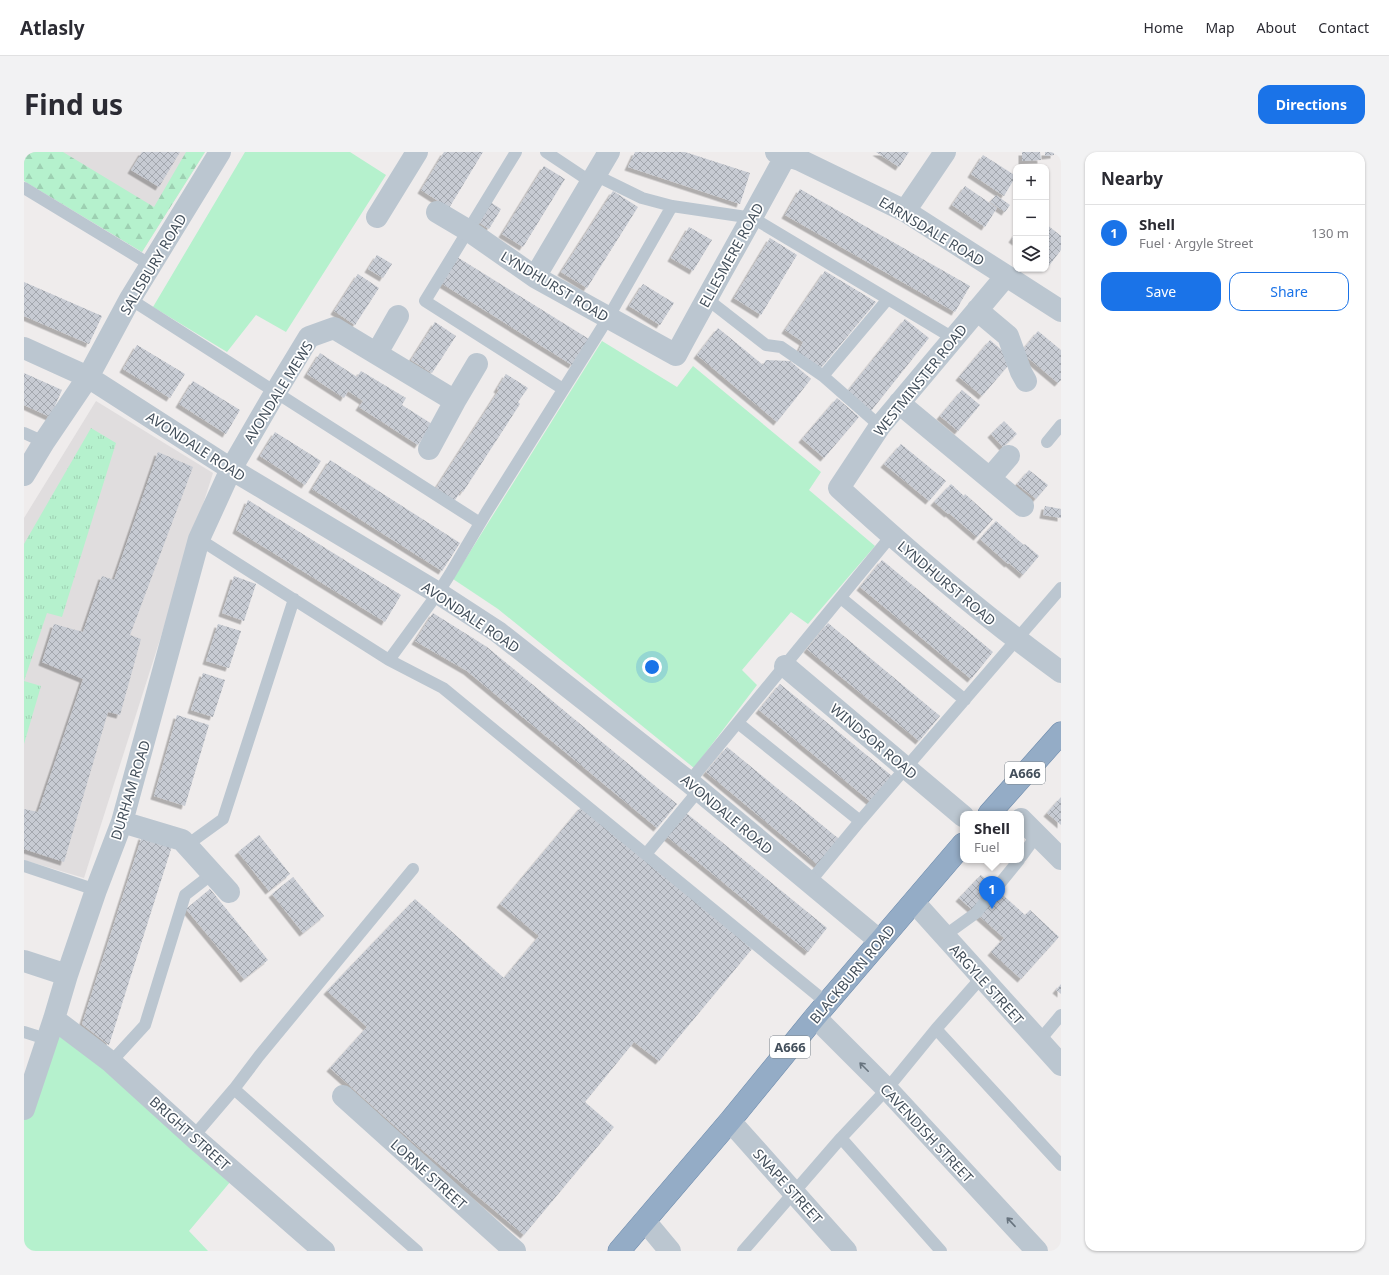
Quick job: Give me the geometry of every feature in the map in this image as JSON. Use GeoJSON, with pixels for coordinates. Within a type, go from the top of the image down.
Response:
{"type":"FeatureCollection","features":[{"type":"Feature","properties":{"kind":"highway","name":"A666"},"geometry":{"type":"LineString","coordinates":[[1002,809],[1061,733]]}},
{"type":"Feature","properties":{"kind":"highway","name":"BLACKBURN ROAD"},"geometry":{"type":"LineString","coordinates":[[619,1251],[730,1121],[821,1010],[960,848]]}},
{"type":"Feature","properties":{"kind":"street","name":"SALISBURY ROAD"},"geometry":{"type":"LineString","coordinates":[[24,475],[44,442],[88,377],[130,300],[220,152]]}},
{"type":"Feature","properties":{"kind":"street"},"geometry":{"type":"LineString","coordinates":[[378,217],[417,152]]}},
{"type":"Feature","properties":{"kind":"street"},"geometry":{"type":"LineString","coordinates":[[535,277],[609,152]]}},
{"type":"Feature","properties":{"kind":"street"},"geometry":{"type":"LineString","coordinates":[[905,211],[945,152]]}},
{"type":"Feature","properties":{"kind":"street","name":"EARNSDALE ROAD"},"geometry":{"type":"LineString","coordinates":[[781,154],[807,163],[905,211],[1061,310]]}},
{"type":"Feature","properties":{"kind":"street","name":"ELLESMERE ROAD"},"geometry":{"type":"LineString","coordinates":[[676,355],[706,299],[753,218],[781,154]]}},
{"type":"Feature","properties":{"kind":"street","name":"LYNDHURST ROAD"},"geometry":{"type":"LineString","coordinates":[[438,212],[469,231],[535,277],[676,355]]}},
{"type":"Feature","properties":{"kind":"street","name":"WESTMINSTER ROAD"},"geometry":{"type":"LineString","coordinates":[[839,488],[880,426],[952,338],[1006,276]]}},
{"type":"Feature","properties":{"kind":"street"},"geometry":{"type":"LineString","coordinates":[[977,310],[1008,336],[1026,382]]}},
{"type":"Feature","properties":{"kind":"street"},"geometry":{"type":"LineString","coordinates":[[377,353],[398,316]]}},
{"type":"Feature","properties":{"kind":"street","name":"AVONDALE MEWS"},"geometry":{"type":"LineString","coordinates":[[231,469],[309,337],[334,328],[455,401]]}},
{"type":"Feature","properties":{"kind":"street","name":"AVONDALE ROAD"},"geometry":{"type":"LineString","coordinates":[[24,348],[88,377],[231,469],[438,593],[498,632],[694,786],[880,941]]}},
{"type":"Feature","properties":{"kind":"street"},"geometry":{"type":"LineString","coordinates":[[429,449],[477,364]]}},
{"type":"Feature","properties":{"kind":"street"},"geometry":{"type":"LineString","coordinates":[[899,403],[1023,506]]}},
{"type":"Feature","properties":{"kind":"street"},"geometry":{"type":"LineString","coordinates":[[990,478],[1009,456]]}},
{"type":"Feature","properties":{"kind":"street","name":"DURHAM ROAD"},"geometry":{"type":"LineString","coordinates":[[24,1109],[46,1039],[54,1019],[66,975],[122,822],[199,539],[231,469]]}},
{"type":"Feature","properties":{"kind":"street","name":"LYNDHURST ROAD"},"geometry":{"type":"LineString","coordinates":[[839,488],[891,536],[1016,640],[1061,672]]}},
{"type":"Feature","properties":{"kind":"street","name":"WINDSOR ROAD"},"geometry":{"type":"LineString","coordinates":[[785,666],[960,813]]}},
{"type":"Feature","properties":{"kind":"street"},"geometry":{"type":"LineString","coordinates":[[122,822],[182,840],[229,892]]}},
{"type":"Feature","properties":{"kind":"street"},"geometry":{"type":"LineString","coordinates":[[1024,822],[1061,859]]}},
{"type":"Feature","properties":{"kind":"street","name":"ARGYLE STREET"},"geometry":{"type":"LineString","coordinates":[[914,902],[1061,1065]]}},
{"type":"Feature","properties":{"kind":"street"},"geometry":{"type":"LineString","coordinates":[[24,962],[66,975]]}},
{"type":"Feature","properties":{"kind":"street","name":"CAVENDISH STREET"},"geometry":{"type":"LineString","coordinates":[[821,1010],[887,1089],[1038,1251]]}},
{"type":"Feature","properties":{"kind":"street","name":"BRIGHT STREET"},"geometry":{"type":"LineString","coordinates":[[54,1019],[111,1062],[193,1137],[324,1251]]}},
{"type":"Feature","properties":{"kind":"street","name":"LORNE STREET"},"geometry":{"type":"LineString","coordinates":[[343,1096],[514,1250]]}},
{"type":"Feature","properties":{"kind":"street","name":"SNAPE STREET"},"geometry":{"type":"LineString","coordinates":[[730,1121],[846,1251]]}},
{"type":"Feature","properties":{"kind":"street"},"geometry":{"type":"LineString","coordinates":[[645,1221],[670,1251]]}},
{"type":"Feature","properties":{"kind":"lane"},"geometry":{"type":"LineString","coordinates":[[516,152],[425,301],[563,389]]}},
{"type":"Feature","properties":{"kind":"lane"},"geometry":{"type":"LineString","coordinates":[[546,152],[593,178],[642,198],[672,206],[753,218],[952,338]]}},
{"type":"Feature","properties":{"kind":"lane"},"geometry":{"type":"LineString","coordinates":[[24,188],[151,265]]}},
{"type":"Feature","properties":{"kind":"lane"},"geometry":{"type":"LineString","coordinates":[[389,660],[438,593],[608,318],[672,206]]}},
{"type":"Feature","properties":{"kind":"lane"},"geometry":{"type":"LineString","coordinates":[[706,299],[766,345],[781,347],[823,376],[880,426]]}},
{"type":"Feature","properties":{"kind":"lane"},"geometry":{"type":"LineString","coordinates":[[130,300],[480,523]]}},
{"type":"Feature","properties":{"kind":"lane"},"geometry":{"type":"LineString","coordinates":[[823,376],[887,300]]}},
{"type":"Feature","properties":{"kind":"lane"},"geometry":{"type":"LineString","coordinates":[[1047,442],[1061,426]]}},
{"type":"Feature","properties":{"kind":"lane"},"geometry":{"type":"LineString","coordinates":[[24,433],[44,442]]}},
{"type":"Feature","properties":{"kind":"lane"},"geometry":{"type":"LineString","coordinates":[[646,854],[738,723],[891,536]]}},
{"type":"Feature","properties":{"kind":"lane"},"geometry":{"type":"LineString","coordinates":[[199,539],[389,660],[443,688],[646,854],[821,1010]]}},
{"type":"Feature","properties":{"kind":"lane"},"geometry":{"type":"LineString","coordinates":[[809,883],[1061,588]]}},
{"type":"Feature","properties":{"kind":"lane"},"geometry":{"type":"LineString","coordinates":[[841,598],[965,700]]}},
{"type":"Feature","properties":{"kind":"lane"},"geometry":{"type":"LineString","coordinates":[[187,846],[223,819],[294,599]]}},
{"type":"Feature","properties":{"kind":"lane"},"geometry":{"type":"LineString","coordinates":[[738,723],[860,822]]}},
{"type":"Feature","properties":{"kind":"lane"},"geometry":{"type":"LineString","coordinates":[[1024,853],[1037,836]]}},
{"type":"Feature","properties":{"kind":"lane"},"geometry":{"type":"LineString","coordinates":[[944,936],[976,913],[1016,863]]}},
{"type":"Feature","properties":{"kind":"lane"},"geometry":{"type":"LineString","coordinates":[[24,866],[96,890]]}},
{"type":"Feature","properties":{"kind":"lane"},"geometry":{"type":"LineString","coordinates":[[193,1137],[234,1089],[259,1056],[413,869]]}},
{"type":"Feature","properties":{"kind":"lane"},"geometry":{"type":"LineString","coordinates":[[111,1062],[146,1025],[186,895],[212,874]]}},
{"type":"Feature","properties":{"kind":"lane"},"geometry":{"type":"LineString","coordinates":[[749,1249],[793,1193],[841,1138],[887,1089],[936,1029],[981,978]]}},
{"type":"Feature","properties":{"kind":"lane"},"geometry":{"type":"LineString","coordinates":[[1039,1041],[1061,1015]]}},
{"type":"Feature","properties":{"kind":"lane"},"geometry":{"type":"LineString","coordinates":[[936,1029],[1061,1165]]}},
{"type":"Feature","properties":{"kind":"lane"},"geometry":{"type":"LineString","coordinates":[[24,1032],[46,1039]]}},
{"type":"Feature","properties":{"kind":"lane"},"geometry":{"type":"LineString","coordinates":[[234,1089],[417,1251]]}},
{"type":"Feature","properties":{"kind":"lane"},"geometry":{"type":"LineString","coordinates":[[841,1138],[941,1251]]}},
{"type":"Feature","properties":{"kind":"shaded area"},"geometry":{"type":"Polygon","coordinates":[[[24,152],[205,152],[142,252],[24,181],[24,152]]]}},
{"type":"Feature","properties":{"kind":"shaded area"},"geometry":{"type":"Polygon","coordinates":[[[96,401],[213,473],[84,878],[24,860],[24,518],[96,401]]]}},
{"type":"Feature","properties":{"kind":"green space"},"geometry":{"type":"Polygon","coordinates":[[[24,152],[63,152],[154,207],[186,152],[205,152],[142,252],[24,181],[24,152]]]}},
{"type":"Feature","properties":{"kind":"green space"},"geometry":{"type":"Polygon","coordinates":[[[245,152],[350,152],[386,175],[286,332],[256,315],[227,352],[153,307],[245,152]]]}},
{"type":"Feature","properties":{"kind":"green space"},"geometry":{"type":"Polygon","coordinates":[[[602,341],[677,387],[693,366],[821,472],[809,490],[875,546],[808,624],[791,612],[742,670],[757,685],[694,768],[498,609],[453,579],[602,341]]]}},
{"type":"Feature","properties":{"kind":"green space"},"geometry":{"type":"Polygon","coordinates":[[[91,428],[116,443],[62,617],[47,613],[24,681],[24,544],[91,428]]]}},
{"type":"Feature","properties":{"kind":"green space"},"geometry":{"type":"Polygon","coordinates":[[[24,681],[41,686],[24,744],[24,681]]]}},
{"type":"Feature","properties":{"kind":"green space"},"geometry":{"type":"Polygon","coordinates":[[[54,1019],[236,1175],[189,1231],[208,1251],[24,1251],[24,1111],[54,1019]]]}},
{"type":"Feature","properties":{"kind":"building"},"geometry":{"type":"Polygon","coordinates":[[[142,152],[180,152],[159,187],[131,170],[142,152]]]}},
{"type":"Feature","properties":{"kind":"building"},"geometry":{"type":"Polygon","coordinates":[[[444,152],[483,152],[449,208],[421,190],[444,152]]]}},
{"type":"Feature","properties":{"kind":"building"},"geometry":{"type":"Polygon","coordinates":[[[635,152],[685,152],[750,173],[740,204],[628,167],[635,152]]]}},
{"type":"Feature","properties":{"kind":"building"},"geometry":{"type":"Polygon","coordinates":[[[876,152],[909,152],[899,167],[876,152]]]}},
{"type":"Feature","properties":{"kind":"building"},"geometry":{"type":"Polygon","coordinates":[[[1022,152],[1040,152],[1041,160],[1022,161],[1022,152]]]}},
{"type":"Feature","properties":{"kind":"building"},"geometry":{"type":"Polygon","coordinates":[[[1045,152],[1054,152],[1054,155],[1045,156],[1045,152]]]}},
{"type":"Feature","properties":{"kind":"building"},"geometry":{"type":"Polygon","coordinates":[[[983,155],[1013,174],[1013,181],[1004,196],[971,174],[983,155]]]}},
{"type":"Feature","properties":{"kind":"building"},"geometry":{"type":"Polygon","coordinates":[[[544,166],[565,179],[523,247],[502,234],[544,166]]]}},
{"type":"Feature","properties":{"kind":"building"},"geometry":{"type":"Polygon","coordinates":[[[965,186],[997,208],[985,227],[952,205],[965,186]]]}},
{"type":"Feature","properties":{"kind":"building"},"geometry":{"type":"Polygon","coordinates":[[[800,189],[970,286],[955,312],[785,215],[800,189]]]}},
{"type":"Feature","properties":{"kind":"building"},"geometry":{"type":"Polygon","coordinates":[[[613,191],[638,207],[587,288],[561,272],[613,191]]]}},
{"type":"Feature","properties":{"kind":"building"},"geometry":{"type":"Polygon","coordinates":[[[996,195],[1010,205],[1005,212],[990,202],[996,195]]]}},
{"type":"Feature","properties":{"kind":"building"},"geometry":{"type":"Polygon","coordinates":[[[490,202],[501,209],[489,229],[478,222],[490,202]]]}},
{"type":"Feature","properties":{"kind":"building"},"geometry":{"type":"Polygon","coordinates":[[[1049,226],[1061,236],[1061,250],[1049,266],[1049,226]]]}},
{"type":"Feature","properties":{"kind":"building"},"geometry":{"type":"Polygon","coordinates":[[[689,227],[712,240],[693,271],[671,258],[689,227]]]}},
{"type":"Feature","properties":{"kind":"building"},"geometry":{"type":"Polygon","coordinates":[[[770,238],[797,255],[761,315],[734,298],[770,238]]]}},
{"type":"Feature","properties":{"kind":"building"},"geometry":{"type":"Polygon","coordinates":[[[377,255],[392,264],[383,278],[368,269],[377,255]]]}},
{"type":"Feature","properties":{"kind":"building"},"geometry":{"type":"Polygon","coordinates":[[[457,257],[589,339],[572,365],[441,283],[457,257]]]}},
{"type":"Feature","properties":{"kind":"building"},"geometry":{"type":"Polygon","coordinates":[[[825,271],[876,302],[820,369],[798,352],[803,342],[785,330],[825,271]]]}},
{"type":"Feature","properties":{"kind":"building"},"geometry":{"type":"Polygon","coordinates":[[[358,274],[379,288],[355,325],[334,311],[358,274]]]}},
{"type":"Feature","properties":{"kind":"building"},"geometry":{"type":"Polygon","coordinates":[[[24,282],[102,316],[89,344],[24,316],[24,282]]]}},
{"type":"Feature","properties":{"kind":"building"},"geometry":{"type":"Polygon","coordinates":[[[643,284],[674,303],[660,325],[629,306],[643,284]]]}},
{"type":"Feature","properties":{"kind":"building"},"geometry":{"type":"Polygon","coordinates":[[[905,319],[929,338],[871,411],[847,392],[905,319]]]}},
{"type":"Feature","properties":{"kind":"building"},"geometry":{"type":"Polygon","coordinates":[[[435,322],[456,336],[432,373],[411,360],[435,322]]]}},
{"type":"Feature","properties":{"kind":"building"},"geometry":{"type":"Polygon","coordinates":[[[718,328],[763,365],[766,360],[790,361],[811,379],[777,422],[697,355],[718,328]]]}},
{"type":"Feature","properties":{"kind":"building"},"geometry":{"type":"Polygon","coordinates":[[[1038,331],[1061,350],[1061,380],[1058,383],[1021,352],[1038,331]]]}},
{"type":"Feature","properties":{"kind":"building"},"geometry":{"type":"Polygon","coordinates":[[[990,340],[1013,360],[982,396],[959,377],[990,340]]]}},
{"type":"Feature","properties":{"kind":"building"},"geometry":{"type":"Polygon","coordinates":[[[137,345],[185,374],[170,398],[123,369],[137,345]]]}},
{"type":"Feature","properties":{"kind":"building"},"geometry":{"type":"Polygon","coordinates":[[[320,353],[357,377],[361,371],[406,398],[402,405],[432,424],[418,445],[359,407],[363,401],[348,391],[344,398],[307,374],[320,353]]]}},
{"type":"Feature","properties":{"kind":"building"},"geometry":{"type":"Polygon","coordinates":[[[24,373],[62,390],[50,417],[24,405],[24,373]]]}},
{"type":"Feature","properties":{"kind":"building"},"geometry":{"type":"Polygon","coordinates":[[[506,374],[528,388],[518,402],[520,404],[463,492],[461,491],[455,500],[436,488],[499,390],[497,389],[506,374]]]}},
{"type":"Feature","properties":{"kind":"building"},"geometry":{"type":"Polygon","coordinates":[[[193,381],[240,410],[226,434],[179,404],[193,381]]]}},
{"type":"Feature","properties":{"kind":"building"},"geometry":{"type":"Polygon","coordinates":[[[962,390],[980,405],[958,431],[940,416],[962,390]]]}},
{"type":"Feature","properties":{"kind":"building"},"geometry":{"type":"Polygon","coordinates":[[[837,398],[859,417],[824,458],[802,439],[837,398]]]}},
{"type":"Feature","properties":{"kind":"building"},"geometry":{"type":"Polygon","coordinates":[[[1004,421],[1017,434],[1003,447],[991,434],[1004,421]]]}},
{"type":"Feature","properties":{"kind":"building"},"geometry":{"type":"Polygon","coordinates":[[[275,432],[321,461],[305,485],[260,456],[275,432]]]}},
{"type":"Feature","properties":{"kind":"building"},"geometry":{"type":"Polygon","coordinates":[[[901,444],[946,481],[929,501],[884,464],[901,444]]]}},
{"type":"Feature","properties":{"kind":"building"},"geometry":{"type":"Polygon","coordinates":[[[158,452],[193,467],[130,635],[141,639],[120,715],[108,712],[64,862],[24,849],[24,809],[38,812],[83,679],[42,662],[54,624],[83,632],[102,576],[114,580],[158,452]]]}},
{"type":"Feature","properties":{"kind":"building"},"geometry":{"type":"Polygon","coordinates":[[[330,460],[460,543],[442,571],[312,489],[330,460]]]}},
{"type":"Feature","properties":{"kind":"building"},"geometry":{"type":"Polygon","coordinates":[[[1029,470],[1048,485],[1036,499],[1017,484],[1029,470]]]}},
{"type":"Feature","properties":{"kind":"building"},"geometry":{"type":"Polygon","coordinates":[[[951,484],[964,496],[965,494],[993,519],[977,537],[934,502],[951,484]]]}},
{"type":"Feature","properties":{"kind":"building"},"geometry":{"type":"Polygon","coordinates":[[[248,500],[401,595],[385,622],[236,530],[248,500]]]}},
{"type":"Feature","properties":{"kind":"building"},"geometry":{"type":"Polygon","coordinates":[[[1045,506],[1061,509],[1061,518],[1043,515],[1045,506]]]}},
{"type":"Feature","properties":{"kind":"building"},"geometry":{"type":"Polygon","coordinates":[[[996,521],[1039,556],[1023,575],[980,539],[996,521]]]}},
{"type":"Feature","properties":{"kind":"building"},"geometry":{"type":"Polygon","coordinates":[[[882,560],[993,652],[971,679],[860,587],[882,560]]]}},
{"type":"Feature","properties":{"kind":"building"},"geometry":{"type":"Polygon","coordinates":[[[234,576],[256,584],[244,621],[222,613],[234,576]]]}},
{"type":"Feature","properties":{"kind":"building"},"geometry":{"type":"Polygon","coordinates":[[[433,613],[487,647],[677,804],[657,828],[467,671],[415,641],[433,613]]]}},
{"type":"Feature","properties":{"kind":"building"},"geometry":{"type":"Polygon","coordinates":[[[828,623],[940,716],[919,741],[807,649],[828,623]]]}},
{"type":"Feature","properties":{"kind":"building"},"geometry":{"type":"Polygon","coordinates":[[[218,624],[241,631],[229,668],[206,661],[218,624]]]}},
{"type":"Feature","properties":{"kind":"building"},"geometry":{"type":"Polygon","coordinates":[[[203,673],[225,680],[213,717],[191,710],[203,673]]]}},
{"type":"Feature","properties":{"kind":"building"},"geometry":{"type":"Polygon","coordinates":[[[780,684],[892,776],[871,802],[759,710],[780,684]]]}},
{"type":"Feature","properties":{"kind":"building"},"geometry":{"type":"Polygon","coordinates":[[[177,715],[209,725],[185,806],[154,796],[177,715]]]}},
{"type":"Feature","properties":{"kind":"building"},"geometry":{"type":"Polygon","coordinates":[[[727,747],[839,839],[818,865],[706,772],[727,747]]]}},
{"type":"Feature","properties":{"kind":"building"},"geometry":{"type":"Polygon","coordinates":[[[1061,797],[1061,825],[1047,813],[1061,797]]]}},
{"type":"Feature","properties":{"kind":"building"},"geometry":{"type":"Polygon","coordinates":[[[582,806],[752,949],[659,1061],[634,1042],[585,1102],[614,1127],[524,1235],[415,1144],[330,1068],[367,1027],[327,991],[415,899],[504,978],[539,936],[500,904],[582,806]]]}},
{"type":"Feature","properties":{"kind":"building"},"geometry":{"type":"Polygon","coordinates":[[[685,812],[827,928],[808,952],[665,835],[685,812]]]}},
{"type":"Feature","properties":{"kind":"building"},"geometry":{"type":"Polygon","coordinates":[[[259,835],[290,874],[269,891],[238,852],[259,835]]]}},
{"type":"Feature","properties":{"kind":"building"},"geometry":{"type":"Polygon","coordinates":[[[142,836],[172,846],[109,1045],[82,1024],[142,836]]]}},
{"type":"Feature","properties":{"kind":"building"},"geometry":{"type":"Polygon","coordinates":[[[981,875],[1025,915],[1030,910],[1059,937],[1021,979],[991,952],[1004,938],[959,898],[981,875]]]}},
{"type":"Feature","properties":{"kind":"building"},"geometry":{"type":"Polygon","coordinates":[[[293,877],[324,916],[303,933],[272,894],[293,877]]]}},
{"type":"Feature","properties":{"kind":"building"},"geometry":{"type":"Polygon","coordinates":[[[210,889],[268,960],[244,979],[186,909],[210,889]]]}},
{"type":"Feature","properties":{"kind":"building"},"geometry":{"type":"Polygon","coordinates":[[[1061,984],[1061,994],[1056,990],[1061,984]]]}},
{"type":"Feature","properties":{"kind":"place","name":"Shell"},"geometry":{"type":"Point","coordinates":[992,909]}}]}
